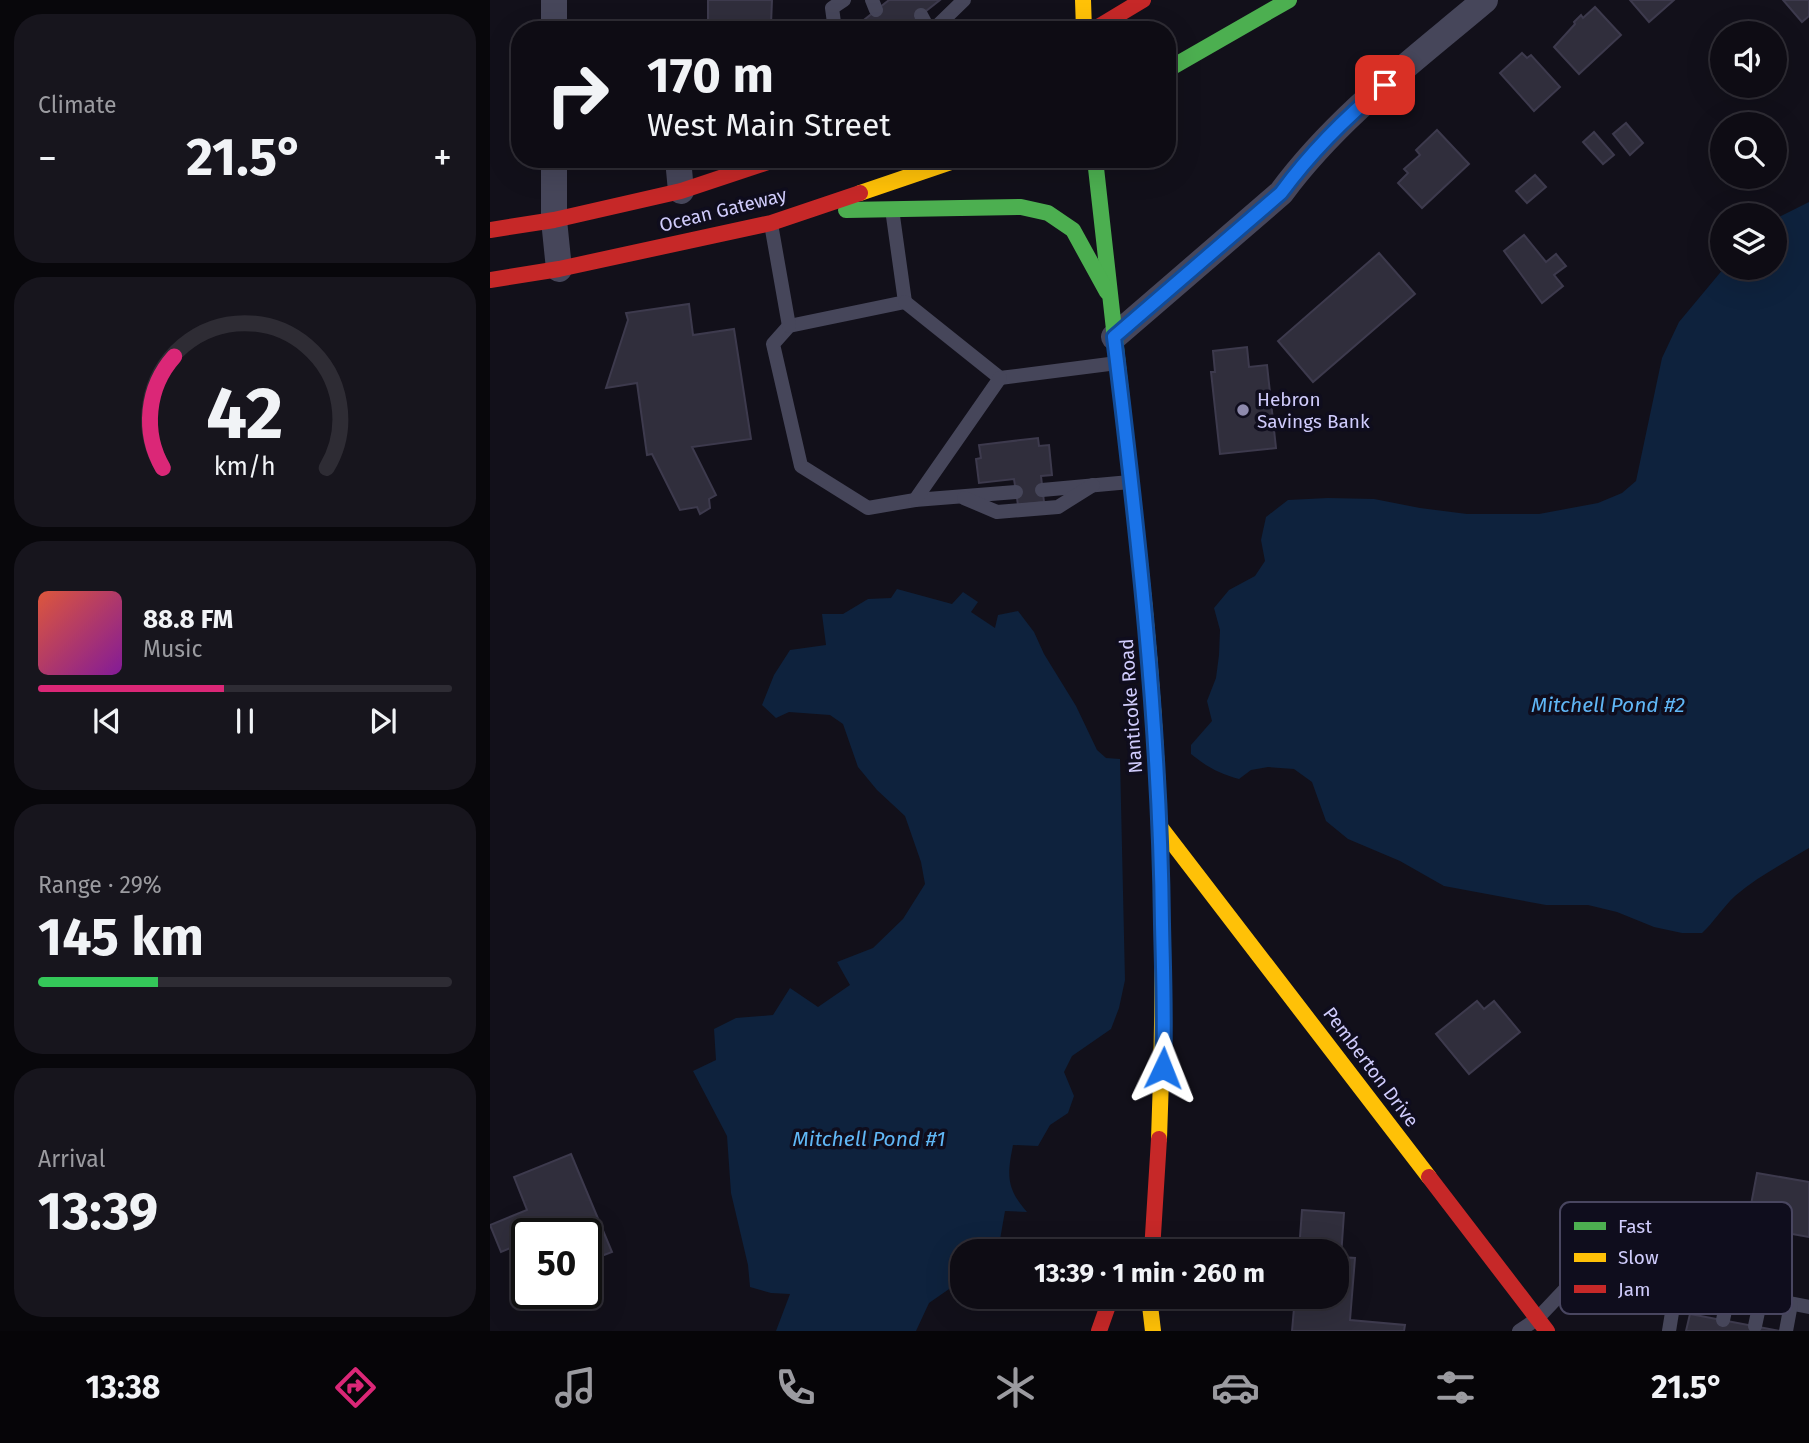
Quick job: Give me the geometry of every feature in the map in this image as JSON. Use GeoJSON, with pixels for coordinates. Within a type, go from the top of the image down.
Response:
{"type":"FeatureCollection","features":[{"type":"Feature","properties":{"kind":"main road"},"geometry":{"type":"LineString","coordinates":[[1083,0],[1084,21]]}},
{"type":"Feature","properties":{"kind":"main road"},"geometry":{"type":"LineString","coordinates":[[1108,21],[1143,0]]}},
{"type":"Feature","properties":{"kind":"main road"},"geometry":{"type":"LineString","coordinates":[[1176,65],[1289,0]]}},
{"type":"Feature","properties":{"kind":"main road","name":"Ocean Gateway"},"geometry":{"type":"LineString","coordinates":[[490,230],[554,220],[681,191],[750,168]]}},
{"type":"Feature","properties":{"kind":"main road","name":"Ocean Gateway"},"geometry":{"type":"LineString","coordinates":[[490,280],[558,269],[771,223],[933,168]]}},
{"type":"Feature","properties":{"kind":"main road","name":"Nanticoke Road"},"geometry":{"type":"LineString","coordinates":[[1096,168],[1107,292],[1142,574],[1161,828],[1164,1043],[1153,1239]]}},
{"type":"Feature","properties":{"kind":"main road"},"geometry":{"type":"LineString","coordinates":[[802,212],[1021,207],[1048,213],[1073,230],[1107,292]]}},
{"type":"Feature","properties":{"kind":"main road","name":"Pemberton Drive"},"geometry":{"type":"LineString","coordinates":[[1161,828],[1542,1325]]}},
{"type":"Feature","properties":{"kind":"main road"},"geometry":{"type":"LineString","coordinates":[[1136,1227],[1158,1167]]}},
{"type":"Feature","properties":{"kind":"main road"},"geometry":{"type":"LineString","coordinates":[[1099,1331],[1107,1309]]}},
{"type":"Feature","properties":{"kind":"main road"},"geometry":{"type":"LineString","coordinates":[[1144,1331],[1147,1309]]}},
{"type":"Feature","properties":{"kind":"main road"},"geometry":{"type":"LineString","coordinates":[[1150,1309],[1153,1331]]}},
{"type":"Feature","properties":{"kind":"street"},"geometry":{"type":"LineString","coordinates":[[554,0],[554,21]]}},
{"type":"Feature","properties":{"kind":"street"},"geometry":{"type":"LineString","coordinates":[[1115,350],[1281,193],[1297,171],[1345,119],[1485,0]]}},
{"type":"Feature","properties":{"kind":"street"},"geometry":{"type":"LineString","coordinates":[[554,168],[558,269]]}},
{"type":"Feature","properties":{"kind":"street"},"geometry":{"type":"LineString","coordinates":[[679,168],[681,191]]}},
{"type":"Feature","properties":{"kind":"lane"},"geometry":{"type":"LineString","coordinates":[[834,21],[832,8],[844,0]]}},
{"type":"Feature","properties":{"kind":"lane"},"geometry":{"type":"LineString","coordinates":[[939,21],[955,3]]}},
{"type":"Feature","properties":{"kind":"lane"},"geometry":{"type":"LineString","coordinates":[[921,15],[925,21]]}},
{"type":"Feature","properties":{"kind":"lane"},"geometry":{"type":"LineString","coordinates":[[892,208],[905,302],[1000,378]]}},
{"type":"Feature","properties":{"kind":"lane"},"geometry":{"type":"LineString","coordinates":[[771,223],[789,326]]}},
{"type":"Feature","properties":{"kind":"lane"},"geometry":{"type":"LineString","coordinates":[[905,302],[789,326],[773,344],[801,466],[868,508],[915,500],[1016,492]]}},
{"type":"Feature","properties":{"kind":"lane"},"geometry":{"type":"LineString","coordinates":[[915,500],[1000,378],[1115,350]]}},
{"type":"Feature","properties":{"kind":"lane"},"geometry":{"type":"LineString","coordinates":[[1042,490],[1131,482]]}},
{"type":"Feature","properties":{"kind":"lane"},"geometry":{"type":"LineString","coordinates":[[960,496],[997,512],[1034,509],[1058,507],[1093,485]]}},
{"type":"Feature","properties":{"kind":"lane"},"geometry":{"type":"LineString","coordinates":[[1519,1331],[1542,1325],[1560,1299]]}},
{"type":"Feature","properties":{"kind":"lane"},"geometry":{"type":"LineString","coordinates":[[1723,1320],[1724,1314]]}},
{"type":"Feature","properties":{"kind":"lane"},"geometry":{"type":"LineString","coordinates":[[1755,1326],[1758,1314]]}},
{"type":"Feature","properties":{"kind":"water","name":"Mitchell Pond #2"},"geometry":{"type":"Polygon","coordinates":[[[1809,202],[1809,848],[1743,889],[1702,933],[1682,933],[1654,927],[1617,912],[1588,905],[1546,905],[1444,886],[1400,861],[1348,839],[1326,821],[1312,782],[1294,769],[1268,767],[1251,770],[1239,779],[1214,770],[1191,754],[1191,745],[1212,721],[1207,701],[1216,678],[1220,630],[1214,608],[1229,590],[1255,576],[1265,561],[1261,540],[1266,517],[1288,500],[1374,499],[1467,514],[1539,514],[1598,503],[1622,493],[1636,481],[1662,358],[1679,322],[1714,280],[1787,280],[1787,213],[1809,202]]]}},
{"type":"Feature","properties":{"kind":"water","name":"Mitchell Pond #1"},"geometry":{"type":"Polygon","coordinates":[[[897,589],[952,604],[963,592],[978,602],[971,612],[995,628],[998,615],[1018,611],[1034,632],[1044,654],[1076,706],[1097,750],[1106,758],[1120,759],[1125,980],[1111,1029],[1072,1056],[1064,1072],[1074,1096],[1068,1113],[1050,1125],[1038,1146],[1013,1145],[1010,1181],[1015,1196],[1027,1212],[1005,1211],[1000,1239],[950,1239],[950,1288],[929,1303],[916,1331],[776,1331],[790,1294],[771,1293],[750,1287],[748,1265],[731,1193],[727,1136],[693,1071],[716,1060],[714,1029],[736,1018],[773,1015],[790,988],[818,1007],[850,985],[837,962],[873,948],[903,919],[925,884],[921,862],[905,816],[877,790],[858,767],[843,724],[830,715],[789,712],[776,718],[762,705],[774,675],[790,650],[826,645],[822,614],[843,614],[868,599],[891,598],[897,589]]]}},
{"type":"Feature","properties":{"kind":"building"},"geometry":{"type":"Polygon","coordinates":[[[708,0],[772,0],[771,21],[708,21],[708,0]]]}},
{"type":"Feature","properties":{"kind":"building"},"geometry":{"type":"Polygon","coordinates":[[[889,0],[940,0],[913,21],[863,21],[889,0]]]}},
{"type":"Feature","properties":{"kind":"building"},"geometry":{"type":"Polygon","coordinates":[[[1630,0],[1674,0],[1649,22],[1630,0]]]}},
{"type":"Feature","properties":{"kind":"building"},"geometry":{"type":"Polygon","coordinates":[[[1783,0],[1809,0],[1809,16],[1802,22],[1783,0]]]}},
{"type":"Feature","properties":{"kind":"building"},"geometry":{"type":"Polygon","coordinates":[[[1595,7],[1621,35],[1579,74],[1554,47],[1581,15],[1583,18],[1595,7]]]}},
{"type":"Feature","properties":{"kind":"building"},"geometry":{"type":"Polygon","coordinates":[[[1522,53],[1527,58],[1531,55],[1560,87],[1534,111],[1500,73],[1522,53]]]}},
{"type":"Feature","properties":{"kind":"building"},"geometry":{"type":"Polygon","coordinates":[[[1626,123],[1643,143],[1630,155],[1613,134],[1626,123]]]}},
{"type":"Feature","properties":{"kind":"building"},"geometry":{"type":"Polygon","coordinates":[[[1437,130],[1469,164],[1422,208],[1398,183],[1408,173],[1404,169],[1420,155],[1416,150],[1437,130]]]}},
{"type":"Feature","properties":{"kind":"building"},"geometry":{"type":"Polygon","coordinates":[[[1594,132],[1614,155],[1603,164],[1583,142],[1594,132]]]}},
{"type":"Feature","properties":{"kind":"building"},"geometry":{"type":"Polygon","coordinates":[[[1535,175],[1546,187],[1527,203],[1516,191],[1535,175]]]}},
{"type":"Feature","properties":{"kind":"building"},"geometry":{"type":"Polygon","coordinates":[[[1524,235],[1546,262],[1556,254],[1566,266],[1554,275],[1563,286],[1542,303],[1504,251],[1524,235]]]}},
{"type":"Feature","properties":{"kind":"building"},"geometry":{"type":"Polygon","coordinates":[[[1379,253],[1415,294],[1313,382],[1278,341],[1379,253]]]}},
{"type":"Feature","properties":{"kind":"building"},"geometry":{"type":"Polygon","coordinates":[[[689,304],[693,335],[734,329],[751,439],[692,447],[716,495],[709,499],[710,508],[700,514],[697,507],[680,510],[652,454],[647,455],[637,383],[606,388],[628,320],[626,313],[689,304]]]}},
{"type":"Feature","properties":{"kind":"building","name":"Hebron Savings Bank"},"geometry":{"type":"Polygon","coordinates":[[[1247,347],[1249,367],[1267,365],[1276,448],[1220,454],[1211,372],[1215,372],[1213,351],[1247,347]]]}},
{"type":"Feature","properties":{"kind":"building"},"geometry":{"type":"Polygon","coordinates":[[[1038,438],[1039,446],[1049,445],[1052,475],[1041,476],[1044,502],[1018,505],[1014,479],[979,483],[976,459],[981,458],[979,445],[1038,438]]]}},
{"type":"Feature","properties":{"kind":"building"},"geometry":{"type":"Polygon","coordinates":[[[1477,1001],[1484,1009],[1494,1001],[1520,1032],[1469,1074],[1436,1034],[1477,1001]]]}},
{"type":"Feature","properties":{"kind":"building"},"geometry":{"type":"Polygon","coordinates":[[[571,1154],[598,1218],[511,1218],[511,1248],[501,1252],[490,1225],[527,1210],[514,1177],[571,1154]]]}},
{"type":"Feature","properties":{"kind":"building"},"geometry":{"type":"Polygon","coordinates":[[[1757,1173],[1809,1182],[1809,1237],[1792,1234],[1792,1202],[1752,1202],[1757,1173]]]}},
{"type":"Feature","properties":{"kind":"building"},"geometry":{"type":"Polygon","coordinates":[[[1302,1210],[1344,1213],[1342,1239],[1300,1239],[1302,1210]]]}},
{"type":"Feature","properties":{"kind":"building"},"geometry":{"type":"Polygon","coordinates":[[[602,1228],[612,1252],[602,1256],[602,1228]]]}},
{"type":"Feature","properties":{"kind":"building"},"geometry":{"type":"Polygon","coordinates":[[[1349,1258],[1355,1258],[1350,1320],[1405,1325],[1404,1331],[1292,1331],[1294,1309],[1349,1309],[1349,1258]]]}},
{"type":"Feature","properties":{"kind":"building"},"geometry":{"type":"Polygon","coordinates":[[[1690,1314],[1780,1331],[1686,1331],[1690,1314]]]}},
{"type":"Feature","properties":{"kind":"traffic: fast"},"geometry":{"type":"LineString","coordinates":[[1176,65],[1289,0]]}},
{"type":"Feature","properties":{"kind":"traffic: fast"},"geometry":{"type":"LineString","coordinates":[[1096,168],[1139,554]]}},
{"type":"Feature","properties":{"kind":"traffic: fast"},"geometry":{"type":"LineString","coordinates":[[846,210],[1021,207],[1048,213],[1073,230],[1107,292]]}},
{"type":"Feature","properties":{"kind":"traffic: slow"},"geometry":{"type":"LineString","coordinates":[[1083,0],[1084,21]]}},
{"type":"Feature","properties":{"kind":"traffic: slow"},"geometry":{"type":"LineString","coordinates":[[860,193],[934,168]]}},
{"type":"Feature","properties":{"kind":"traffic: slow"},"geometry":{"type":"LineString","coordinates":[[1139,554],[1153,700],[1160,846],[1162,992],[1159,1139]]}},
{"type":"Feature","properties":{"kind":"traffic: slow"},"geometry":{"type":"LineString","coordinates":[[1161,828],[1429,1177]]}},
{"type":"Feature","properties":{"kind":"traffic: slow"},"geometry":{"type":"LineString","coordinates":[[1150,1309],[1153,1331]]}},
{"type":"Feature","properties":{"kind":"traffic: jam"},"geometry":{"type":"LineString","coordinates":[[1108,21],[1143,0]]}},
{"type":"Feature","properties":{"kind":"traffic: jam"},"geometry":{"type":"LineString","coordinates":[[490,230],[554,220],[681,191],[750,168]]}},
{"type":"Feature","properties":{"kind":"traffic: jam"},"geometry":{"type":"LineString","coordinates":[[490,280],[559,269],[771,223],[860,193]]}},
{"type":"Feature","properties":{"kind":"traffic: jam"},"geometry":{"type":"LineString","coordinates":[[1153,1239],[1159,1139]]}},
{"type":"Feature","properties":{"kind":"traffic: jam"},"geometry":{"type":"LineString","coordinates":[[1429,1177],[1547,1331]]}},
{"type":"Feature","properties":{"kind":"traffic: jam"},"geometry":{"type":"LineString","coordinates":[[1099,1331],[1107,1309]]}},
{"type":"Feature","properties":{"kind":"place","name":"Hebron Savings Bank"},"geometry":{"type":"Point","coordinates":[1243,410]}},
{"type":"Feature","properties":{"kind":"route"},"geometry":{"type":"LineString","coordinates":[[1163,1068],[1161,828],[1154,723],[1140,561],[1114,337],[1281,193],[1297,171],[1345,119],[1385,85]]}}]}
